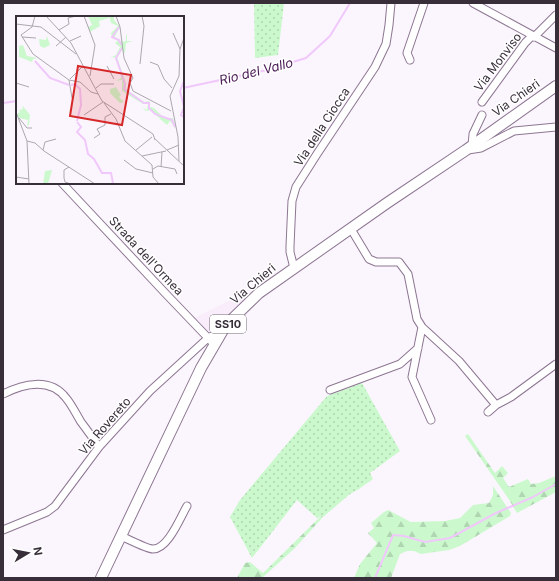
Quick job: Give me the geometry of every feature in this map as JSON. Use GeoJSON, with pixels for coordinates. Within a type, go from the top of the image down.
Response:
{"type":"FeatureCollection","features":[{"type":"Feature","properties":{"kind":"main road","name":"Via Chieri"},"geometry":{"type":"LineString","coordinates":[[103,577],[201,368],[211,341],[259,292],[469,148],[556,86]]}},
{"type":"Feature","properties":{"kind":"street","name":"Via della Ciocca"},"geometry":{"type":"LineString","coordinates":[[294,268],[290,252],[292,202],[296,187],[375,67],[386,44],[391,3]]}},
{"type":"Feature","properties":{"kind":"street"},"geometry":{"type":"LineString","coordinates":[[410,60],[407,53],[424,3]]}},
{"type":"Feature","properties":{"kind":"street","name":"Via Monviso"},"geometry":{"type":"LineString","coordinates":[[473,3],[533,37],[556,48]]}},
{"type":"Feature","properties":{"kind":"street","name":"Via Monviso"},"geometry":{"type":"LineString","coordinates":[[482,102],[525,43],[556,15]]}},
{"type":"Feature","properties":{"kind":"street","name":"Via Chieri"},"geometry":{"type":"LineString","coordinates":[[469,148],[473,134],[482,115]]}},
{"type":"Feature","properties":{"kind":"street"},"geometry":{"type":"LineString","coordinates":[[469,148],[481,148],[514,131],[556,127]]}},
{"type":"Feature","properties":{"kind":"street","name":"Strada dell'Ormea"},"geometry":{"type":"LineString","coordinates":[[63,184],[211,341]]}},
{"type":"Feature","properties":{"kind":"street"},"geometry":{"type":"LineString","coordinates":[[351,229],[369,259],[376,262],[399,262],[408,274],[417,320],[422,327],[459,362],[496,405]]}},
{"type":"Feature","properties":{"kind":"street"},"geometry":{"type":"LineString","coordinates":[[422,327],[412,377],[431,420]]}},
{"type":"Feature","properties":{"kind":"street","name":"Via Rovereto"},"geometry":{"type":"LineString","coordinates":[[3,530],[47,512],[55,506],[99,447],[150,391],[211,341]]}},
{"type":"Feature","properties":{"kind":"street"},"geometry":{"type":"LineString","coordinates":[[330,390],[400,364],[418,348]]}},
{"type":"Feature","properties":{"kind":"street"},"geometry":{"type":"LineString","coordinates":[[488,412],[556,364]]}},
{"type":"Feature","properties":{"kind":"street"},"geometry":{"type":"LineString","coordinates":[[3,394],[27,386],[39,384],[58,390],[66,397],[81,422],[99,447]]}},
{"type":"Feature","properties":{"kind":"street"},"geometry":{"type":"LineString","coordinates":[[121,536],[152,549],[159,548],[168,541],[186,506]]}},
{"type":"Feature","properties":{"kind":"shaded area"},"geometry":{"type":"Polygon","coordinates":[[[243,294],[245,298],[209,334],[194,318],[243,294]]]}},
{"type":"Feature","properties":{"kind":"green space"},"geometry":{"type":"Polygon","coordinates":[[[254,3],[284,3],[278,55],[255,58],[254,3]]]}},
{"type":"Feature","properties":{"kind":"green space"},"geometry":{"type":"Polygon","coordinates":[[[362,383],[400,451],[370,473],[373,479],[350,494],[323,517],[321,516],[317,518],[297,500],[252,558],[230,517],[240,500],[327,396],[362,383]]]}},
{"type":"Feature","properties":{"kind":"green space"},"geometry":{"type":"Polygon","coordinates":[[[468,434],[495,473],[502,466],[508,473],[503,478],[509,487],[528,479],[531,484],[539,483],[556,476],[556,492],[517,513],[465,436],[468,434]]]}},
{"type":"Feature","properties":{"kind":"green space"},"geometry":{"type":"Polygon","coordinates":[[[493,486],[511,513],[510,516],[460,546],[449,550],[421,554],[414,551],[407,551],[400,554],[391,578],[354,578],[360,564],[377,543],[368,533],[374,528],[371,523],[384,512],[388,510],[411,522],[445,521],[460,518],[473,505],[489,503],[493,495],[493,486]]]}},
{"type":"Feature","properties":{"kind":"green space"},"geometry":{"type":"Polygon","coordinates":[[[321,516],[323,517],[294,549],[262,578],[237,578],[245,563],[250,562],[263,573],[321,516]]]}},
{"type":"Feature","properties":{"kind":"waterway","name":"Rio del Vallo"},"geometry":{"type":"LineString","coordinates":[[184,88],[267,70],[306,58],[330,36],[350,3]]}},
{"type":"Feature","properties":{"kind":"waterway","name":"Rio del Vallo"},"geometry":{"type":"LineString","coordinates":[[3,103],[16,101]]}},
{"type":"Feature","properties":{"kind":"waterway"},"geometry":{"type":"LineString","coordinates":[[375,578],[393,535],[404,536],[425,542],[450,538],[496,513],[533,497],[556,484]]}}]}
